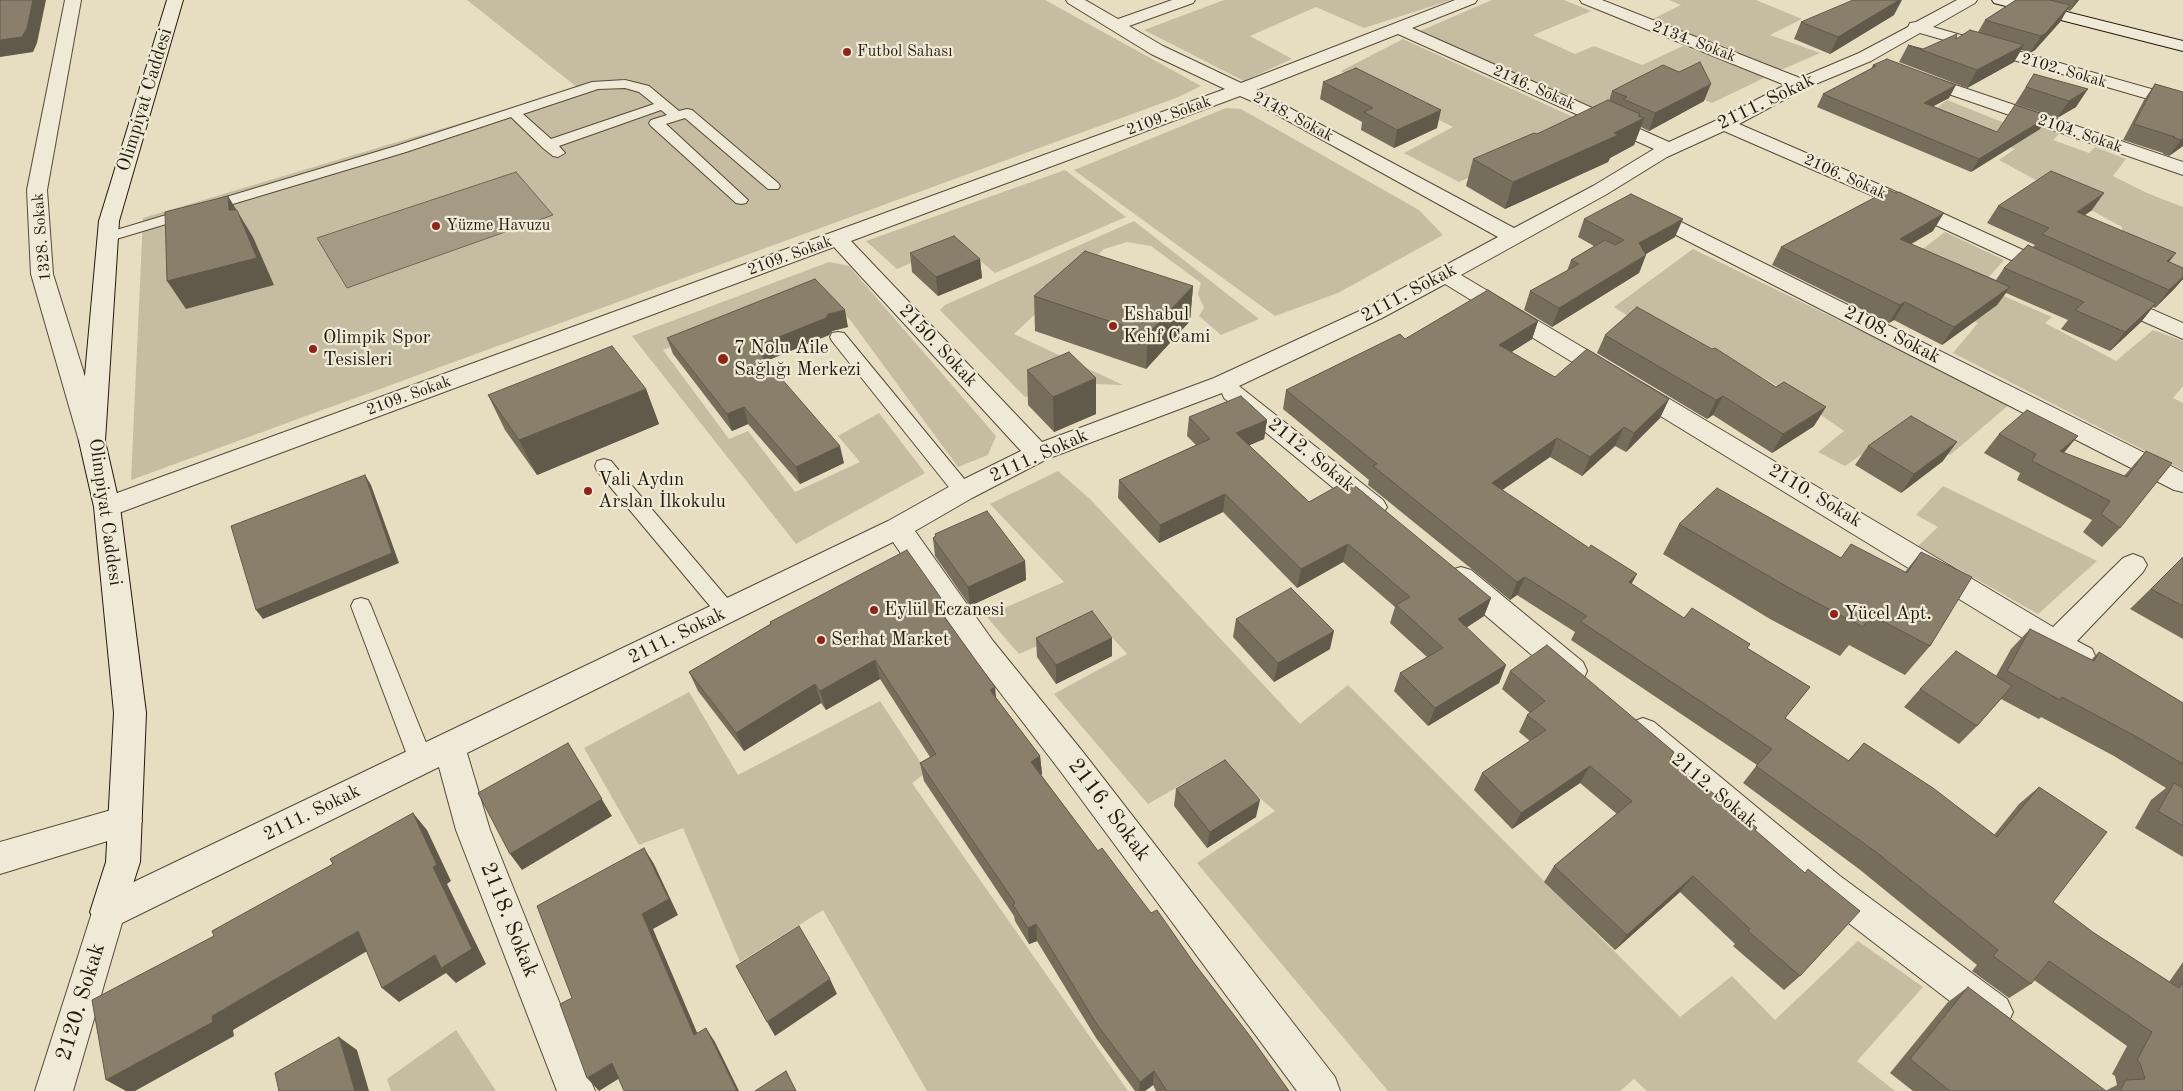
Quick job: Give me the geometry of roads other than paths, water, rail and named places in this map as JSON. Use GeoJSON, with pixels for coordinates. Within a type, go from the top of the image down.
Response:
{"type":"FeatureCollection","features":[{"type":"Feature","properties":{"kind":"street","name":"1328. Sokak"},"geometry":{"type":"LineString","coordinates":[[73,0],[37,190],[42,274],[92,441]]}},
{"type":"Feature","properties":{"kind":"street","name":"Olimpiyat Caddesi"},"geometry":{"type":"LineString","coordinates":[[108,912],[123,862],[130,713],[108,507],[92,441],[109,221],[176,0]]}},
{"type":"Feature","properties":{"kind":"street","name":"2148. Sokak"},"geometry":{"type":"LineString","coordinates":[[1074,0],[1158,50],[1260,98],[1512,236]]}},
{"type":"Feature","properties":{"kind":"street"},"geometry":{"type":"LineString","coordinates":[[1117,24],[1187,0]]}},
{"type":"Feature","properties":{"kind":"street","name":"2109. Sokak"},"geometry":{"type":"LineString","coordinates":[[108,507],[1240,90],[1470,0]]}},
{"type":"Feature","properties":{"kind":"street","name":"2134. Sokak"},"geometry":{"type":"LineString","coordinates":[[1588,0],[1800,84]]}},
{"type":"Feature","properties":{"kind":"street","name":"2111. Sokak"},"geometry":{"type":"LineString","coordinates":[[108,912],[898,528],[963,491],[1038,453],[1223,384],[1374,313],[1512,236],[1600,190],[1670,149],[1724,124],[1800,84],[1874,60],[1916,27],[1969,0]]}},
{"type":"Feature","properties":{"kind":"street"},"geometry":{"type":"LineString","coordinates":[[2000,0],[2183,46]]}},
{"type":"Feature","properties":{"kind":"street","name":"2102. Sokak"},"geometry":{"type":"LineString","coordinates":[[1916,27],[2183,104]]}},
{"type":"Feature","properties":{"kind":"street","name":"2146. Sokak"},"geometry":{"type":"LineString","coordinates":[[1398,28],[1670,149]]}},
{"type":"Feature","properties":{"kind":"street","name":"2104. Sokak"},"geometry":{"type":"LineString","coordinates":[[1901,71],[1956,92],[2183,169]]}},
{"type":"Feature","properties":{"kind":"street","name":"2106. Sokak"},"geometry":{"type":"LineString","coordinates":[[1724,124],[1878,191],[2066,278]]}},
{"type":"Feature","properties":{"kind":"street","name":"2108. Sokak"},"geometry":{"type":"LineString","coordinates":[[1600,190],[1739,258],[2183,483]]}},
{"type":"Feature","properties":{"kind":"street","name":"2150. Sokak"},"geometry":{"type":"LineString","coordinates":[[838,239],[1038,453]]}},
{"type":"Feature","properties":{"kind":"street","name":"2110. Sokak"},"geometry":{"type":"LineString","coordinates":[[1446,274],[2104,672]]}},
{"type":"Feature","properties":{"kind":"street"},"geometry":{"type":"LineString","coordinates":[[2093,291],[2183,332]]}},
{"type":"Feature","properties":{"kind":"street","name":"2112. Sokak"},"geometry":{"type":"LineString","coordinates":[[1223,384],[1399,527]]}},
{"type":"Feature","properties":{"kind":"street","name":"2116. Sokak"},"geometry":{"type":"LineString","coordinates":[[898,528],[983,649],[1072,762],[1321,1091]]}},
{"type":"Feature","properties":{"kind":"street"},"geometry":{"type":"LineString","coordinates":[[1437,558],[1595,691]]}},
{"type":"Feature","properties":{"kind":"street"},"geometry":{"type":"LineString","coordinates":[[2056,643],[2133,564]]}},
{"type":"Feature","properties":{"kind":"street","name":"2112. Sokak"},"geometry":{"type":"LineString","coordinates":[[1625,716],[1828,887],[2019,1031]]}},
{"type":"Feature","properties":{"kind":"street","name":"2118. Sokak"},"geometry":{"type":"LineString","coordinates":[[435,753],[473,830],[576,1091]]}},
{"type":"Feature","properties":{"kind":"street"},"geometry":{"type":"LineString","coordinates":[[0,858],[125,821]]}},
{"type":"Feature","properties":{"kind":"street","name":"2120. Sokak"},"geometry":{"type":"LineString","coordinates":[[54,1091],[108,912]]}},
{"type":"Feature","properties":{"kind":"lane"},"geometry":{"type":"LineString","coordinates":[[108,237],[401,149],[597,85],[616,84],[644,88],[676,116]]}},
{"type":"Feature","properties":{"kind":"lane"},"geometry":{"type":"LineString","coordinates":[[548,145],[664,105]]}},
{"type":"Feature","properties":{"kind":"lane"},"geometry":{"type":"LineString","coordinates":[[513,112],[560,155]]}},
{"type":"Feature","properties":{"kind":"lane"},"geometry":{"type":"LineString","coordinates":[[741,200],[656,123],[687,113],[773,186]]}},
{"type":"Feature","properties":{"kind":"lane"},"geometry":{"type":"LineString","coordinates":[[838,337],[963,491]]}},
{"type":"Feature","properties":{"kind":"lane"},"geometry":{"type":"LineString","coordinates":[[604,466],[727,612]]}},
{"type":"Feature","properties":{"kind":"lane"},"geometry":{"type":"LineString","coordinates":[[361,606],[435,753]]}},
{"type":"Feature","properties":{"kind":"place","name":"Futbol Sahası"},"geometry":{"type":"Point","coordinates":[847,52]}},
{"type":"Feature","properties":{"kind":"place","name":"Yüzme Havuzu"},"geometry":{"type":"Point","coordinates":[436,226]}},
{"type":"Feature","properties":{"kind":"place","name":"Eshabul Kehf Cami"},"geometry":{"type":"Point","coordinates":[1113,326]}},
{"type":"Feature","properties":{"kind":"place","name":"Olimpik Spor Tesisleri"},"geometry":{"type":"Point","coordinates":[313,349]}},
{"type":"Feature","properties":{"kind":"place","name":"7 Nolu Aile Sağlığı Merkezi"},"geometry":{"type":"Point","coordinates":[723,359]}},
{"type":"Feature","properties":{"kind":"place","name":"Vali Aydın Arslan İlkokulu"},"geometry":{"type":"Point","coordinates":[588,491]}},
{"type":"Feature","properties":{"kind":"place","name":"Eylül Eczanesi"},"geometry":{"type":"Point","coordinates":[874,610]}},
{"type":"Feature","properties":{"kind":"place","name":"Yücel Apt."},"geometry":{"type":"Point","coordinates":[1834,614]}},
{"type":"Feature","properties":{"kind":"place","name":"Serhat Market"},"geometry":{"type":"Point","coordinates":[821,640]}}]}
